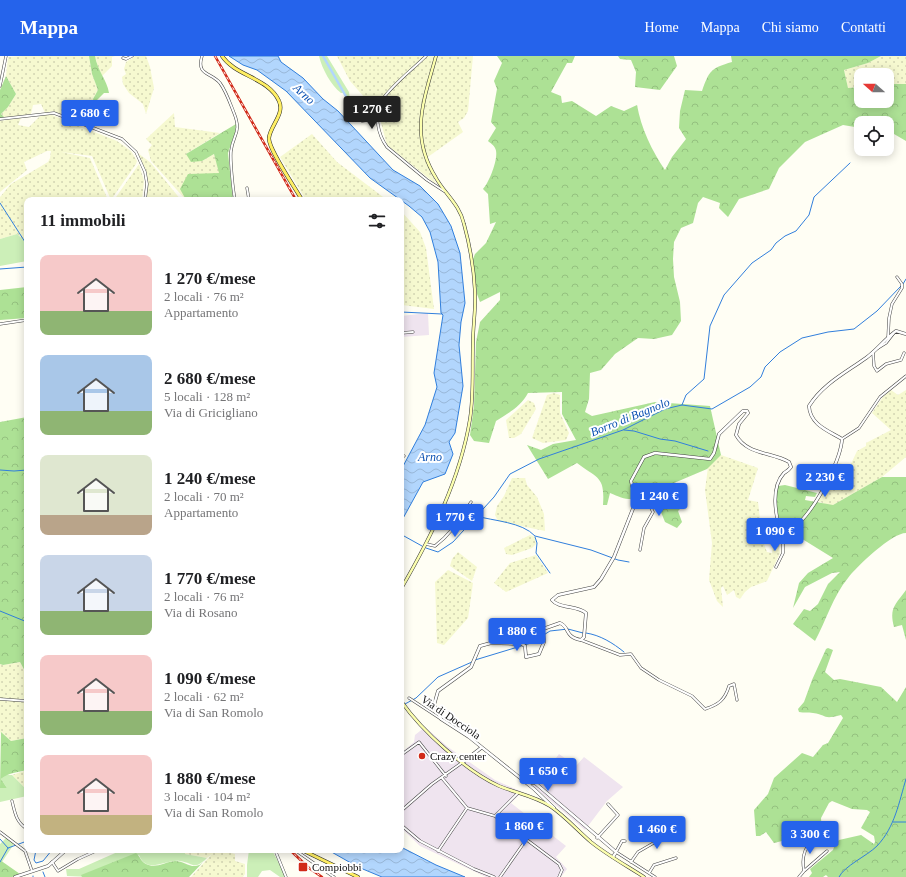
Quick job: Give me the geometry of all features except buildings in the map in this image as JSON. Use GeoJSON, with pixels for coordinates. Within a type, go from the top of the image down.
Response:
{"type":"FeatureCollection","features":[{"type":"Feature","properties":{"kind":"main road"},"geometry":{"type":"LineString","coordinates":[[222,56],[230,65],[267,88],[278,99],[280,112],[270,133],[270,144],[300,197]]}},
{"type":"Feature","properties":{"kind":"main road"},"geometry":{"type":"LineString","coordinates":[[404,584],[441,515],[467,436],[471,404],[475,294],[472,258],[463,218],[455,203],[444,191],[431,170],[425,153],[421,133],[421,110],[436,56]]}},
{"type":"Feature","properties":{"kind":"main road"},"geometry":{"type":"LineString","coordinates":[[404,705],[422,728],[463,762],[486,778],[537,799],[557,811],[592,843],[644,877]]}},
{"type":"Feature","properties":{"kind":"main road"},"geometry":{"type":"LineString","coordinates":[[308,853],[358,877]]}},
{"type":"Feature","properties":{"kind":"street"},"geometry":{"type":"LineString","coordinates":[[0,86],[6,56]]}},
{"type":"Feature","properties":{"kind":"street"},"geometry":{"type":"LineString","coordinates":[[123,58],[126,59],[132,56]]}},
{"type":"Feature","properties":{"kind":"street"},"geometry":{"type":"LineString","coordinates":[[202,56],[200,65],[202,69],[208,76],[220,83],[237,123],[238,130],[231,152],[235,197]]}},
{"type":"Feature","properties":{"kind":"street"},"geometry":{"type":"LineString","coordinates":[[426,56],[381,100],[378,119],[381,137],[387,147],[427,180],[444,191]]}},
{"type":"Feature","properties":{"kind":"street"},"geometry":{"type":"LineString","coordinates":[[352,101],[356,105],[362,121],[378,119]]}},
{"type":"Feature","properties":{"kind":"street"},"geometry":{"type":"LineString","coordinates":[[0,119],[54,113],[122,139],[136,152],[145,172],[147,184],[145,197]]}},
{"type":"Feature","properties":{"kind":"street"},"geometry":{"type":"LineString","coordinates":[[247,188],[248,197]]}},
{"type":"Feature","properties":{"kind":"street"},"geometry":{"type":"LineString","coordinates":[[888,338],[891,311],[902,288],[902,284],[897,277]]}},
{"type":"Feature","properties":{"kind":"street"},"geometry":{"type":"LineString","coordinates":[[0,324],[24,320]]}},
{"type":"Feature","properties":{"kind":"street"},"geometry":{"type":"LineString","coordinates":[[842,439],[819,425],[813,418],[810,406],[836,377],[874,352],[896,331],[906,334]]}},
{"type":"Feature","properties":{"kind":"street"},"geometry":{"type":"LineString","coordinates":[[404,333],[413,332]]}},
{"type":"Feature","properties":{"kind":"street"},"geometry":{"type":"LineString","coordinates":[[877,349],[886,343],[894,333]]}},
{"type":"Feature","properties":{"kind":"street"},"geometry":{"type":"LineString","coordinates":[[874,352],[874,366],[877,371],[886,364],[901,360],[904,353]]}},
{"type":"Feature","properties":{"kind":"street"},"geometry":{"type":"LineString","coordinates":[[784,540],[812,507],[838,459],[842,439],[859,428],[880,397],[906,376]]}},
{"type":"Feature","properties":{"kind":"street"},"geometry":{"type":"LineString","coordinates":[[581,640],[585,633],[586,613],[583,610],[554,603],[552,599],[558,595],[594,587],[598,584],[614,557],[637,499],[631,480],[644,457],[655,453],[710,459],[714,453],[719,434],[739,413],[747,411],[748,413],[739,424],[737,430],[736,435],[739,440],[754,450],[789,462],[791,467],[784,474],[778,486],[775,501],[778,525],[784,540],[782,553],[776,567]]}},
{"type":"Feature","properties":{"kind":"street"},"geometry":{"type":"LineString","coordinates":[[637,499],[649,504],[653,512],[644,528],[640,550]]}},
{"type":"Feature","properties":{"kind":"street"},"geometry":{"type":"LineString","coordinates":[[426,544],[435,546],[453,531],[471,502]]}},
{"type":"Feature","properties":{"kind":"street"},"geometry":{"type":"LineString","coordinates":[[440,719],[434,705],[438,691],[471,667],[480,646],[491,643],[522,644],[525,646],[526,657],[530,657],[539,654],[544,642],[543,629],[560,623],[565,627],[569,635],[620,655],[631,654],[641,668],[659,680],[692,696],[705,709],[714,706],[726,697],[729,686],[734,684],[737,700]]}},
{"type":"Feature","properties":{"kind":"street","name":"Via di Docciola"},"geometry":{"type":"LineString","coordinates":[[409,698],[469,737],[528,784],[557,811]]}},
{"type":"Feature","properties":{"kind":"street"},"geometry":{"type":"LineString","coordinates":[[0,699],[24,701]]}},
{"type":"Feature","properties":{"kind":"street"},"geometry":{"type":"LineString","coordinates":[[404,753],[419,742],[446,776]]}},
{"type":"Feature","properties":{"kind":"street"},"geometry":{"type":"LineString","coordinates":[[404,807],[432,784],[446,776],[481,748]]}},
{"type":"Feature","properties":{"kind":"street"},"geometry":{"type":"LineString","coordinates":[[442,778],[467,808],[494,816],[560,864],[562,870],[559,877]]}},
{"type":"Feature","properties":{"kind":"street"},"geometry":{"type":"LineString","coordinates":[[528,784],[534,782],[597,838],[655,877]]}},
{"type":"Feature","properties":{"kind":"street"},"geometry":{"type":"LineString","coordinates":[[494,816],[518,792]]}},
{"type":"Feature","properties":{"kind":"street"},"geometry":{"type":"LineString","coordinates":[[12,800],[16,818],[19,824],[24,827]]}},
{"type":"Feature","properties":{"kind":"street"},"geometry":{"type":"LineString","coordinates":[[597,838],[618,815],[608,804]]}},
{"type":"Feature","properties":{"kind":"street"},"geometry":{"type":"LineString","coordinates":[[438,851],[467,808]]}},
{"type":"Feature","properties":{"kind":"street"},"geometry":{"type":"LineString","coordinates":[[404,828],[420,841],[438,851],[494,877]]}},
{"type":"Feature","properties":{"kind":"street"},"geometry":{"type":"LineString","coordinates":[[631,862],[638,852],[664,837],[667,830]]}},
{"type":"Feature","properties":{"kind":"street"},"geometry":{"type":"LineString","coordinates":[[0,832],[24,850]]}},
{"type":"Feature","properties":{"kind":"street"},"geometry":{"type":"LineString","coordinates":[[804,871],[802,857],[807,846],[818,836],[829,836]]}},
{"type":"Feature","properties":{"kind":"street"},"geometry":{"type":"LineString","coordinates":[[500,877],[526,840]]}},
{"type":"Feature","properties":{"kind":"street"},"geometry":{"type":"LineString","coordinates":[[613,857],[622,842],[625,841]]}},
{"type":"Feature","properties":{"kind":"street"},"geometry":{"type":"LineString","coordinates":[[799,877],[827,851]]}},
{"type":"Feature","properties":{"kind":"street"},"geometry":{"type":"LineString","coordinates":[[26,853],[32,871]]}},
{"type":"Feature","properties":{"kind":"street"},"geometry":{"type":"LineString","coordinates":[[15,877],[44,867],[62,853]]}},
{"type":"Feature","properties":{"kind":"street"},"geometry":{"type":"LineString","coordinates":[[52,862],[58,871],[75,860],[91,853]]}},
{"type":"Feature","properties":{"kind":"street"},"geometry":{"type":"LineString","coordinates":[[276,853],[286,877]]}},
{"type":"Feature","properties":{"kind":"street"},"geometry":{"type":"LineString","coordinates":[[299,853],[334,877]]}},
{"type":"Feature","properties":{"kind":"street"},"geometry":{"type":"LineString","coordinates":[[648,873],[654,866],[676,858]]}},
{"type":"Feature","properties":{"kind":"shaded area"},"geometry":{"type":"Polygon","coordinates":[[[428,313],[429,335],[404,337],[404,316],[428,313]]]}},
{"type":"Feature","properties":{"kind":"shaded area"},"geometry":{"type":"Polygon","coordinates":[[[425,727],[448,747],[495,780],[522,792],[511,803],[566,846],[556,857],[567,869],[561,877],[486,877],[420,846],[404,831],[404,750],[414,742],[415,735],[425,727]]]}},
{"type":"Feature","properties":{"kind":"shaded area"},"geometry":{"type":"Polygon","coordinates":[[[559,754],[576,766],[584,757],[623,787],[607,801],[585,830],[526,780],[540,761],[550,766],[559,754]]]}},
{"type":"Feature","properties":{"kind":"green space"},"geometry":{"type":"Polygon","coordinates":[[[89,56],[92,74],[98,90],[93,99],[96,119],[92,126],[53,111],[45,113],[41,104],[33,105],[31,114],[5,118],[1,114],[8,107],[16,94],[6,76],[8,57],[89,56]]]}},
{"type":"Feature","properties":{"kind":"green space"},"geometry":{"type":"Polygon","coordinates":[[[89,56],[95,56],[109,93],[104,93],[94,103],[93,99],[98,90],[92,74],[89,56]]]}},
{"type":"Feature","properties":{"kind":"green space"},"geometry":{"type":"Polygon","coordinates":[[[95,56],[115,56],[112,57],[112,66],[102,76],[97,64],[95,56]]]}},
{"type":"Feature","properties":{"kind":"green space"},"geometry":{"type":"Polygon","coordinates":[[[135,56],[146,56],[150,67],[154,88],[146,114],[143,104],[129,93],[123,84],[122,77],[126,74],[124,69],[126,62],[135,56]]]}},
{"type":"Feature","properties":{"kind":"green space"},"geometry":{"type":"Polygon","coordinates":[[[319,56],[327,56],[349,92],[350,100],[344,93],[337,90],[330,81],[322,66],[319,56]]]}},
{"type":"Feature","properties":{"kind":"green space"},"geometry":{"type":"Polygon","coordinates":[[[337,56],[473,56],[468,111],[464,118],[458,122],[463,132],[425,159],[436,184],[387,145],[380,119],[382,101],[365,98],[350,81],[337,56]]]}},
{"type":"Feature","properties":{"kind":"green space"},"geometry":{"type":"Polygon","coordinates":[[[497,56],[575,56],[572,63],[567,63],[551,92],[561,96],[562,103],[572,101],[596,116],[611,106],[624,111],[637,105],[641,122],[648,139],[665,170],[672,157],[686,139],[679,128],[680,111],[685,90],[702,91],[712,71],[719,66],[732,62],[731,56],[881,56],[868,63],[844,70],[848,88],[854,88],[854,108],[894,108],[894,84],[906,84],[906,141],[894,134],[894,116],[854,116],[854,127],[843,125],[805,142],[779,168],[769,189],[739,199],[728,217],[719,208],[720,203],[703,197],[698,203],[693,223],[681,228],[674,242],[674,277],[680,302],[681,321],[672,335],[654,339],[638,338],[615,354],[601,370],[590,373],[589,399],[585,412],[592,416],[655,402],[710,406],[721,455],[707,469],[674,483],[680,509],[678,511],[682,522],[677,528],[665,522],[650,485],[646,485],[643,497],[634,499],[626,499],[610,493],[607,505],[603,505],[603,488],[599,479],[577,463],[548,479],[527,445],[541,450],[553,444],[576,440],[562,414],[562,392],[528,393],[525,398],[510,412],[496,421],[489,443],[474,441],[470,435],[474,406],[476,342],[480,322],[500,300],[500,292],[480,302],[477,294],[473,259],[475,254],[486,243],[496,222],[490,224],[488,194],[483,189],[491,176],[496,157],[496,152],[493,145],[488,141],[496,128],[491,122],[497,89],[494,81],[502,63],[497,56]]]}},
{"type":"Feature","properties":{"kind":"green space"},"geometry":{"type":"Polygon","coordinates":[[[618,56],[674,56],[677,66],[660,90],[635,87],[636,72],[631,60],[620,59],[618,56]]]}},
{"type":"Feature","properties":{"kind":"green space"},"geometry":{"type":"Polygon","coordinates":[[[881,56],[906,56],[906,84],[894,84],[894,68],[854,68],[854,88],[848,88],[844,70],[868,63],[881,56]]]}},
{"type":"Feature","properties":{"kind":"green space"},"geometry":{"type":"Polygon","coordinates":[[[6,76],[16,94],[8,107],[1,114],[5,118],[0,118],[0,90],[6,76]]]}},
{"type":"Feature","properties":{"kind":"green space"},"geometry":{"type":"Polygon","coordinates":[[[174,113],[175,127],[220,133],[186,154],[202,161],[214,154],[220,173],[188,197],[183,197],[151,161],[148,150],[152,145],[146,139],[174,113]]]}},
{"type":"Feature","properties":{"kind":"green space"},"geometry":{"type":"Polygon","coordinates":[[[41,115],[52,115],[117,141],[131,151],[137,161],[113,197],[110,197],[92,156],[61,152],[90,158],[107,197],[24,197],[24,240],[17,234],[0,239],[0,197],[11,184],[48,162],[51,151],[47,151],[24,162],[27,170],[0,192],[0,121],[21,118],[18,125],[29,127],[41,115]]]}},
{"type":"Feature","properties":{"kind":"green space"},"geometry":{"type":"Polygon","coordinates":[[[236,124],[235,133],[228,153],[233,197],[184,197],[180,189],[188,174],[219,173],[214,154],[202,161],[191,162],[186,154],[236,124]]]}},
{"type":"Feature","properties":{"kind":"green space"},"geometry":{"type":"Polygon","coordinates":[[[312,134],[337,162],[383,197],[304,197],[280,157],[312,134]]]}},
{"type":"Feature","properties":{"kind":"green space"},"geometry":{"type":"Polygon","coordinates":[[[138,153],[151,163],[179,197],[146,197],[148,185],[147,173],[138,153]]]}},
{"type":"Feature","properties":{"kind":"green space"},"geometry":{"type":"Polygon","coordinates":[[[139,164],[144,181],[142,197],[116,197],[139,164]]]}},
{"type":"Feature","properties":{"kind":"green space"},"geometry":{"type":"Polygon","coordinates":[[[404,214],[420,232],[426,248],[434,309],[404,305],[404,214]]]}},
{"type":"Feature","properties":{"kind":"green space"},"geometry":{"type":"Polygon","coordinates":[[[17,234],[24,240],[24,262],[0,266],[0,239],[17,234]]]}},
{"type":"Feature","properties":{"kind":"green space"},"geometry":{"type":"Polygon","coordinates":[[[24,287],[24,318],[0,320],[0,290],[24,287]]]}},
{"type":"Feature","properties":{"kind":"green space"},"geometry":{"type":"Polygon","coordinates":[[[891,390],[898,395],[906,390],[906,457],[882,477],[833,505],[827,505],[818,501],[839,463],[850,466],[857,451],[866,446],[866,443],[891,430],[872,413],[883,397],[891,390]]]}},
{"type":"Feature","properties":{"kind":"green space"},"geometry":{"type":"Polygon","coordinates":[[[554,393],[560,395],[560,413],[569,433],[566,440],[543,443],[532,438],[547,395],[554,393]]]}},
{"type":"Feature","properties":{"kind":"green space"},"geometry":{"type":"Polygon","coordinates":[[[528,400],[534,403],[536,409],[521,434],[514,438],[509,438],[506,420],[528,400]]]}},
{"type":"Feature","properties":{"kind":"green space"},"geometry":{"type":"Polygon","coordinates":[[[24,418],[24,669],[20,662],[3,665],[0,664],[0,422],[24,418]]]}},
{"type":"Feature","properties":{"kind":"green space"},"geometry":{"type":"Polygon","coordinates":[[[721,455],[758,468],[748,500],[758,502],[760,519],[758,528],[767,552],[772,553],[773,544],[778,541],[780,553],[767,581],[751,587],[740,599],[736,597],[734,590],[727,595],[723,586],[721,588],[723,607],[717,601],[709,580],[712,543],[705,490],[708,467],[721,455]]]}},
{"type":"Feature","properties":{"kind":"green space"},"geometry":{"type":"Polygon","coordinates":[[[882,477],[906,477],[906,533],[892,538],[884,544],[867,558],[853,573],[838,593],[815,641],[793,624],[804,609],[810,611],[818,604],[828,584],[840,572],[832,573],[805,587],[793,608],[799,583],[808,573],[833,558],[799,537],[789,542],[780,542],[775,501],[778,486],[785,485],[817,493],[815,497],[806,496],[805,500],[833,505],[882,477]]]}},
{"type":"Feature","properties":{"kind":"green space"},"geometry":{"type":"Polygon","coordinates":[[[512,478],[525,478],[527,485],[537,497],[544,514],[545,531],[498,521],[495,515],[497,506],[504,496],[512,478]]]}},
{"type":"Feature","properties":{"kind":"green space"},"geometry":{"type":"Polygon","coordinates":[[[530,535],[535,537],[536,544],[532,548],[512,555],[506,554],[504,548],[530,535]]]}},
{"type":"Feature","properties":{"kind":"green space"},"geometry":{"type":"Polygon","coordinates":[[[458,552],[477,567],[472,581],[450,566],[452,559],[458,552]]]}},
{"type":"Feature","properties":{"kind":"green space"},"geometry":{"type":"Polygon","coordinates":[[[536,555],[548,573],[506,592],[494,583],[510,563],[536,555]]]}},
{"type":"Feature","properties":{"kind":"green space"},"geometry":{"type":"Polygon","coordinates":[[[448,570],[473,583],[468,618],[444,645],[437,643],[435,582],[448,570]]]}},
{"type":"Feature","properties":{"kind":"green space"},"geometry":{"type":"Polygon","coordinates":[[[906,590],[906,640],[902,625],[894,627],[892,615],[896,603],[906,590]]]}},
{"type":"Feature","properties":{"kind":"green space"},"geometry":{"type":"Polygon","coordinates":[[[828,648],[833,650],[825,672],[834,680],[840,679],[881,687],[897,702],[906,687],[906,877],[828,877],[826,875],[823,877],[809,877],[812,873],[810,869],[833,850],[835,844],[839,840],[861,835],[874,844],[874,836],[861,828],[870,812],[867,810],[852,809],[832,801],[829,803],[821,818],[822,834],[817,833],[814,825],[800,822],[795,828],[790,847],[786,840],[774,843],[766,832],[760,836],[756,836],[754,810],[768,794],[774,778],[802,753],[813,757],[823,745],[828,743],[843,718],[841,715],[828,717],[813,713],[799,712],[798,709],[804,702],[812,680],[826,649],[828,648]]]}},
{"type":"Feature","properties":{"kind":"green space"},"geometry":{"type":"Polygon","coordinates":[[[20,662],[24,669],[24,739],[11,741],[1,732],[0,734],[0,664],[3,665],[20,662]]]}},
{"type":"Feature","properties":{"kind":"green space"},"geometry":{"type":"Polygon","coordinates":[[[1,732],[11,741],[24,739],[24,771],[10,774],[1,779],[7,788],[0,788],[1,732]]]}},
{"type":"Feature","properties":{"kind":"green space"},"geometry":{"type":"Polygon","coordinates":[[[24,771],[24,787],[12,775],[24,771]]]}},
{"type":"Feature","properties":{"kind":"green space"},"geometry":{"type":"Polygon","coordinates":[[[6,775],[12,775],[24,787],[24,797],[0,802],[0,788],[7,788],[1,779],[6,775]]]}},
{"type":"Feature","properties":{"kind":"green space"},"geometry":{"type":"Polygon","coordinates":[[[6,838],[14,844],[2,862],[0,860],[0,844],[6,838]]]}},
{"type":"Feature","properties":{"kind":"green space"},"geometry":{"type":"Polygon","coordinates":[[[115,853],[185,853],[207,858],[196,865],[174,861],[152,865],[142,861],[139,855],[82,876],[91,877],[67,876],[66,869],[79,869],[115,853]]]}},
{"type":"Feature","properties":{"kind":"green space"},"geometry":{"type":"Polygon","coordinates":[[[136,853],[144,863],[153,866],[175,861],[196,866],[201,864],[206,859],[189,877],[82,877],[81,875],[136,853]]]}},
{"type":"Feature","properties":{"kind":"green space"},"geometry":{"type":"Polygon","coordinates":[[[231,853],[235,854],[235,861],[245,864],[245,874],[243,877],[191,877],[212,854],[207,858],[185,854],[231,853]]]}},
{"type":"Feature","properties":{"kind":"green space"},"geometry":{"type":"Polygon","coordinates":[[[249,853],[274,853],[284,873],[284,877],[280,877],[270,870],[262,871],[258,877],[247,877],[249,853]]]}},
{"type":"Feature","properties":{"kind":"green space"},"geometry":{"type":"Polygon","coordinates":[[[0,860],[20,874],[12,877],[0,877],[0,860]]]}},
{"type":"Feature","properties":{"kind":"water","name":"Arno"},"geometry":{"type":"Polygon","coordinates":[[[229,56],[278,56],[281,62],[303,78],[323,99],[338,111],[393,170],[420,186],[438,204],[451,226],[460,253],[465,303],[461,322],[459,345],[463,386],[455,433],[449,442],[453,454],[445,474],[423,482],[404,517],[404,464],[425,425],[437,387],[434,373],[443,315],[441,313],[438,262],[430,232],[422,217],[404,202],[404,197],[396,197],[370,178],[286,91],[257,70],[243,65],[229,56]]]}},
{"type":"Feature","properties":{"kind":"water"},"geometry":{"type":"Polygon","coordinates":[[[404,849],[436,865],[465,877],[382,877],[358,867],[333,853],[404,853],[404,849]]]}},
{"type":"Feature","properties":{"kind":"waterway"},"geometry":{"type":"LineString","coordinates":[[323,56],[348,100]]}},
{"type":"Feature","properties":{"kind":"waterway"},"geometry":{"type":"LineString","coordinates":[[682,405],[686,395],[704,379],[710,326],[724,295],[752,263],[771,250],[776,243],[785,236],[796,231],[809,215],[814,197],[850,163]]}},
{"type":"Feature","properties":{"kind":"waterway"},"geometry":{"type":"LineString","coordinates":[[0,203],[24,240]]}},
{"type":"Feature","properties":{"kind":"waterway"},"geometry":{"type":"LineString","coordinates":[[0,269],[24,267]]}},
{"type":"Feature","properties":{"kind":"waterway","name":"Borro di Bagnolo"},"geometry":{"type":"LineString","coordinates":[[903,284],[906,279]]}},
{"type":"Feature","properties":{"kind":"waterway","name":"Borro di Bagnolo"},"geometry":{"type":"LineString","coordinates":[[426,548],[438,552],[453,542],[494,497],[510,474],[539,459],[623,430],[665,409],[682,405],[712,409],[750,387],[761,377],[765,367],[780,352],[802,338],[828,332],[854,329],[877,311],[901,286]]}},
{"type":"Feature","properties":{"kind":"waterway"},"geometry":{"type":"LineString","coordinates":[[404,312],[442,314]]}},
{"type":"Feature","properties":{"kind":"waterway"},"geometry":{"type":"LineString","coordinates":[[624,430],[634,431],[660,439],[675,441],[708,451]]}},
{"type":"Feature","properties":{"kind":"waterway"},"geometry":{"type":"LineString","coordinates":[[0,470],[24,470]]}},
{"type":"Feature","properties":{"kind":"waterway"},"geometry":{"type":"LineString","coordinates":[[476,516],[515,525],[529,531],[535,536],[591,550],[618,560],[629,562]]}},
{"type":"Feature","properties":{"kind":"waterway","name":"Borro di Bagnolo"},"geometry":{"type":"LineString","coordinates":[[404,536],[422,546]]}},
{"type":"Feature","properties":{"kind":"waterway"},"geometry":{"type":"LineString","coordinates":[[535,537],[537,543],[536,553],[550,573]]}},
{"type":"Feature","properties":{"kind":"waterway"},"geometry":{"type":"LineString","coordinates":[[0,611],[24,621]]}},
{"type":"Feature","properties":{"kind":"waterway"},"geometry":{"type":"LineString","coordinates":[[475,660],[531,643],[550,631],[568,629],[583,633]]}},
{"type":"Feature","properties":{"kind":"waterway"},"geometry":{"type":"LineString","coordinates":[[586,633],[606,640],[624,652]]}},
{"type":"Feature","properties":{"kind":"waterway"},"geometry":{"type":"LineString","coordinates":[[405,704],[416,698],[438,677],[472,662]]}},
{"type":"Feature","properties":{"kind":"waterway"},"geometry":{"type":"LineString","coordinates":[[839,877],[851,865],[873,850],[883,839],[896,814],[906,779]]}},
{"type":"Feature","properties":{"kind":"waterway"},"geometry":{"type":"LineString","coordinates":[[893,822],[906,822]]}},
{"type":"Feature","properties":{"kind":"waterway"},"geometry":{"type":"LineString","coordinates":[[0,839],[8,848]]}},
{"type":"Feature","properties":{"kind":"waterway"},"geometry":{"type":"LineString","coordinates":[[0,862],[8,848],[24,842]]}},
{"type":"Feature","properties":{"kind":"waterway"},"geometry":{"type":"LineString","coordinates":[[35,853],[34,860],[36,863],[43,861],[50,853]]}},
{"type":"Feature","properties":{"kind":"waterway"},"geometry":{"type":"LineString","coordinates":[[43,872],[45,877]]}},
{"type":"Feature","properties":{"kind":"railway"},"geometry":{"type":"LineString","coordinates":[[215,56],[294,197]]}},
{"type":"Feature","properties":{"kind":"railway"},"geometry":{"type":"LineString","coordinates":[[293,853],[309,868],[322,877]]}},
{"type":"Feature","properties":{"kind":"place","name":"Crazy center"},"geometry":{"type":"Point","coordinates":[422,756]}},
{"type":"Feature","properties":{"kind":"place","name":"Compiobbi"},"geometry":{"type":"Point","coordinates":[303,867]}}]}
